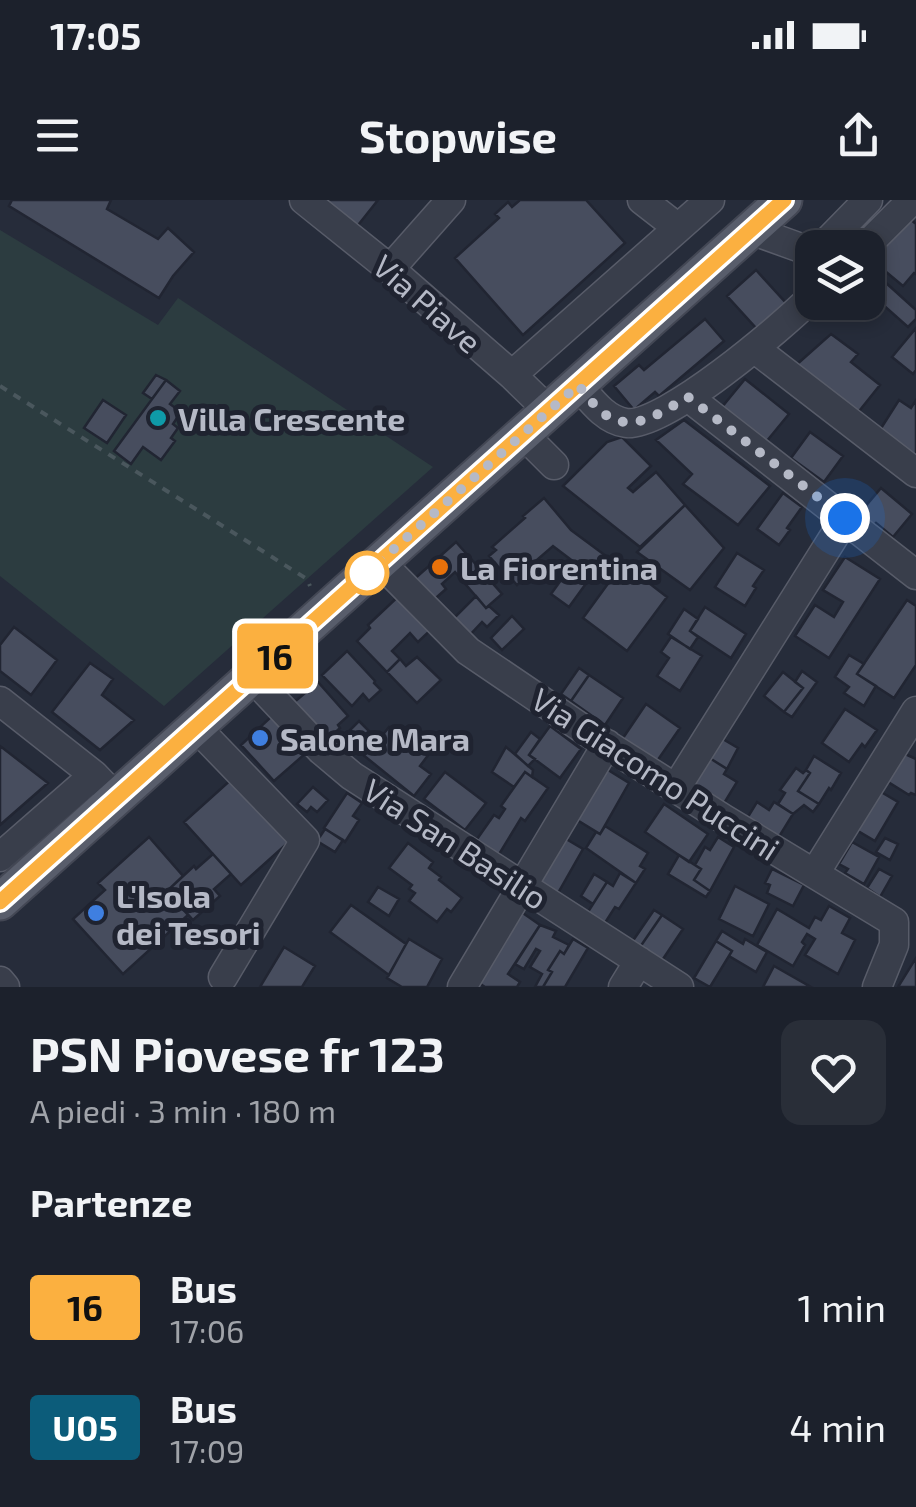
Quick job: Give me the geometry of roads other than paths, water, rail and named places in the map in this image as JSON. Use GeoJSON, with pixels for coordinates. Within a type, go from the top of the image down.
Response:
{"type":"FeatureCollection","features":[{"type":"Feature","properties":{"kind":"main road"},"geometry":{"type":"LineString","coordinates":[[0,902],[105,786],[196,727],[784,200]]}},
{"type":"Feature","properties":{"kind":"street","name":"Via Piave"},"geometry":{"type":"LineString","coordinates":[[304,200],[354,238],[512,375],[554,465]]}},
{"type":"Feature","properties":{"kind":"street"},"geometry":{"type":"LineString","coordinates":[[390,269],[452,200]]}},
{"type":"Feature","properties":{"kind":"street"},"geometry":{"type":"LineString","coordinates":[[642,200],[678,228]]}},
{"type":"Feature","properties":{"kind":"street"},"geometry":{"type":"LineString","coordinates":[[512,375],[710,200]]}},
{"type":"Feature","properties":{"kind":"street"},"geometry":{"type":"LineString","coordinates":[[839,230],[868,200]]}},
{"type":"Feature","properties":{"kind":"street"},"geometry":{"type":"LineString","coordinates":[[883,230],[911,203]]}},
{"type":"Feature","properties":{"kind":"street"},"geometry":{"type":"LineString","coordinates":[[750,230],[795,246]]}},
{"type":"Feature","properties":{"kind":"street"},"geometry":{"type":"LineString","coordinates":[[578,385],[606,415],[626,422],[644,421],[688,397],[795,313]]}},
{"type":"Feature","properties":{"kind":"street"},"geometry":{"type":"LineString","coordinates":[[754,348],[916,473]]}},
{"type":"Feature","properties":{"kind":"street"},"geometry":{"type":"LineString","coordinates":[[688,397],[916,575]]}},
{"type":"Feature","properties":{"kind":"street"},"geometry":{"type":"LineString","coordinates":[[676,788],[845,518]]}},
{"type":"Feature","properties":{"kind":"street","name":"Via Giacomo Puccini"},"geometry":{"type":"LineString","coordinates":[[380,562],[468,651],[814,874],[905,920],[877,987]]}},
{"type":"Feature","properties":{"kind":"street","name":"Via San Basilio"},"geometry":{"type":"LineString","coordinates":[[252,677],[321,750],[352,776],[679,987]]}},
{"type":"Feature","properties":{"kind":"street"},"geometry":{"type":"LineString","coordinates":[[0,701],[105,786],[0,857]]}},
{"type":"Feature","properties":{"kind":"street"},"geometry":{"type":"LineString","coordinates":[[814,874],[916,711]]}},
{"type":"Feature","properties":{"kind":"street"},"geometry":{"type":"LineString","coordinates":[[196,727],[305,840],[223,977]]}},
{"type":"Feature","properties":{"kind":"street"},"geometry":{"type":"LineString","coordinates":[[462,987],[607,744]]}},
{"type":"Feature","properties":{"kind":"street"},"geometry":{"type":"LineString","coordinates":[[623,987],[639,961]]}},
{"type":"Feature","properties":{"kind":"place","name":"Villa Crescente"},"geometry":{"type":"Point","coordinates":[158,418]}},
{"type":"Feature","properties":{"kind":"place","name":"La Fiorentina"},"geometry":{"type":"Point","coordinates":[440,567]}},
{"type":"Feature","properties":{"kind":"place","name":"Salone Mara"},"geometry":{"type":"Point","coordinates":[260,738]}},
{"type":"Feature","properties":{"kind":"place","name":"L'Isola dei Tesori"},"geometry":{"type":"Point","coordinates":[96,913]}}]}
